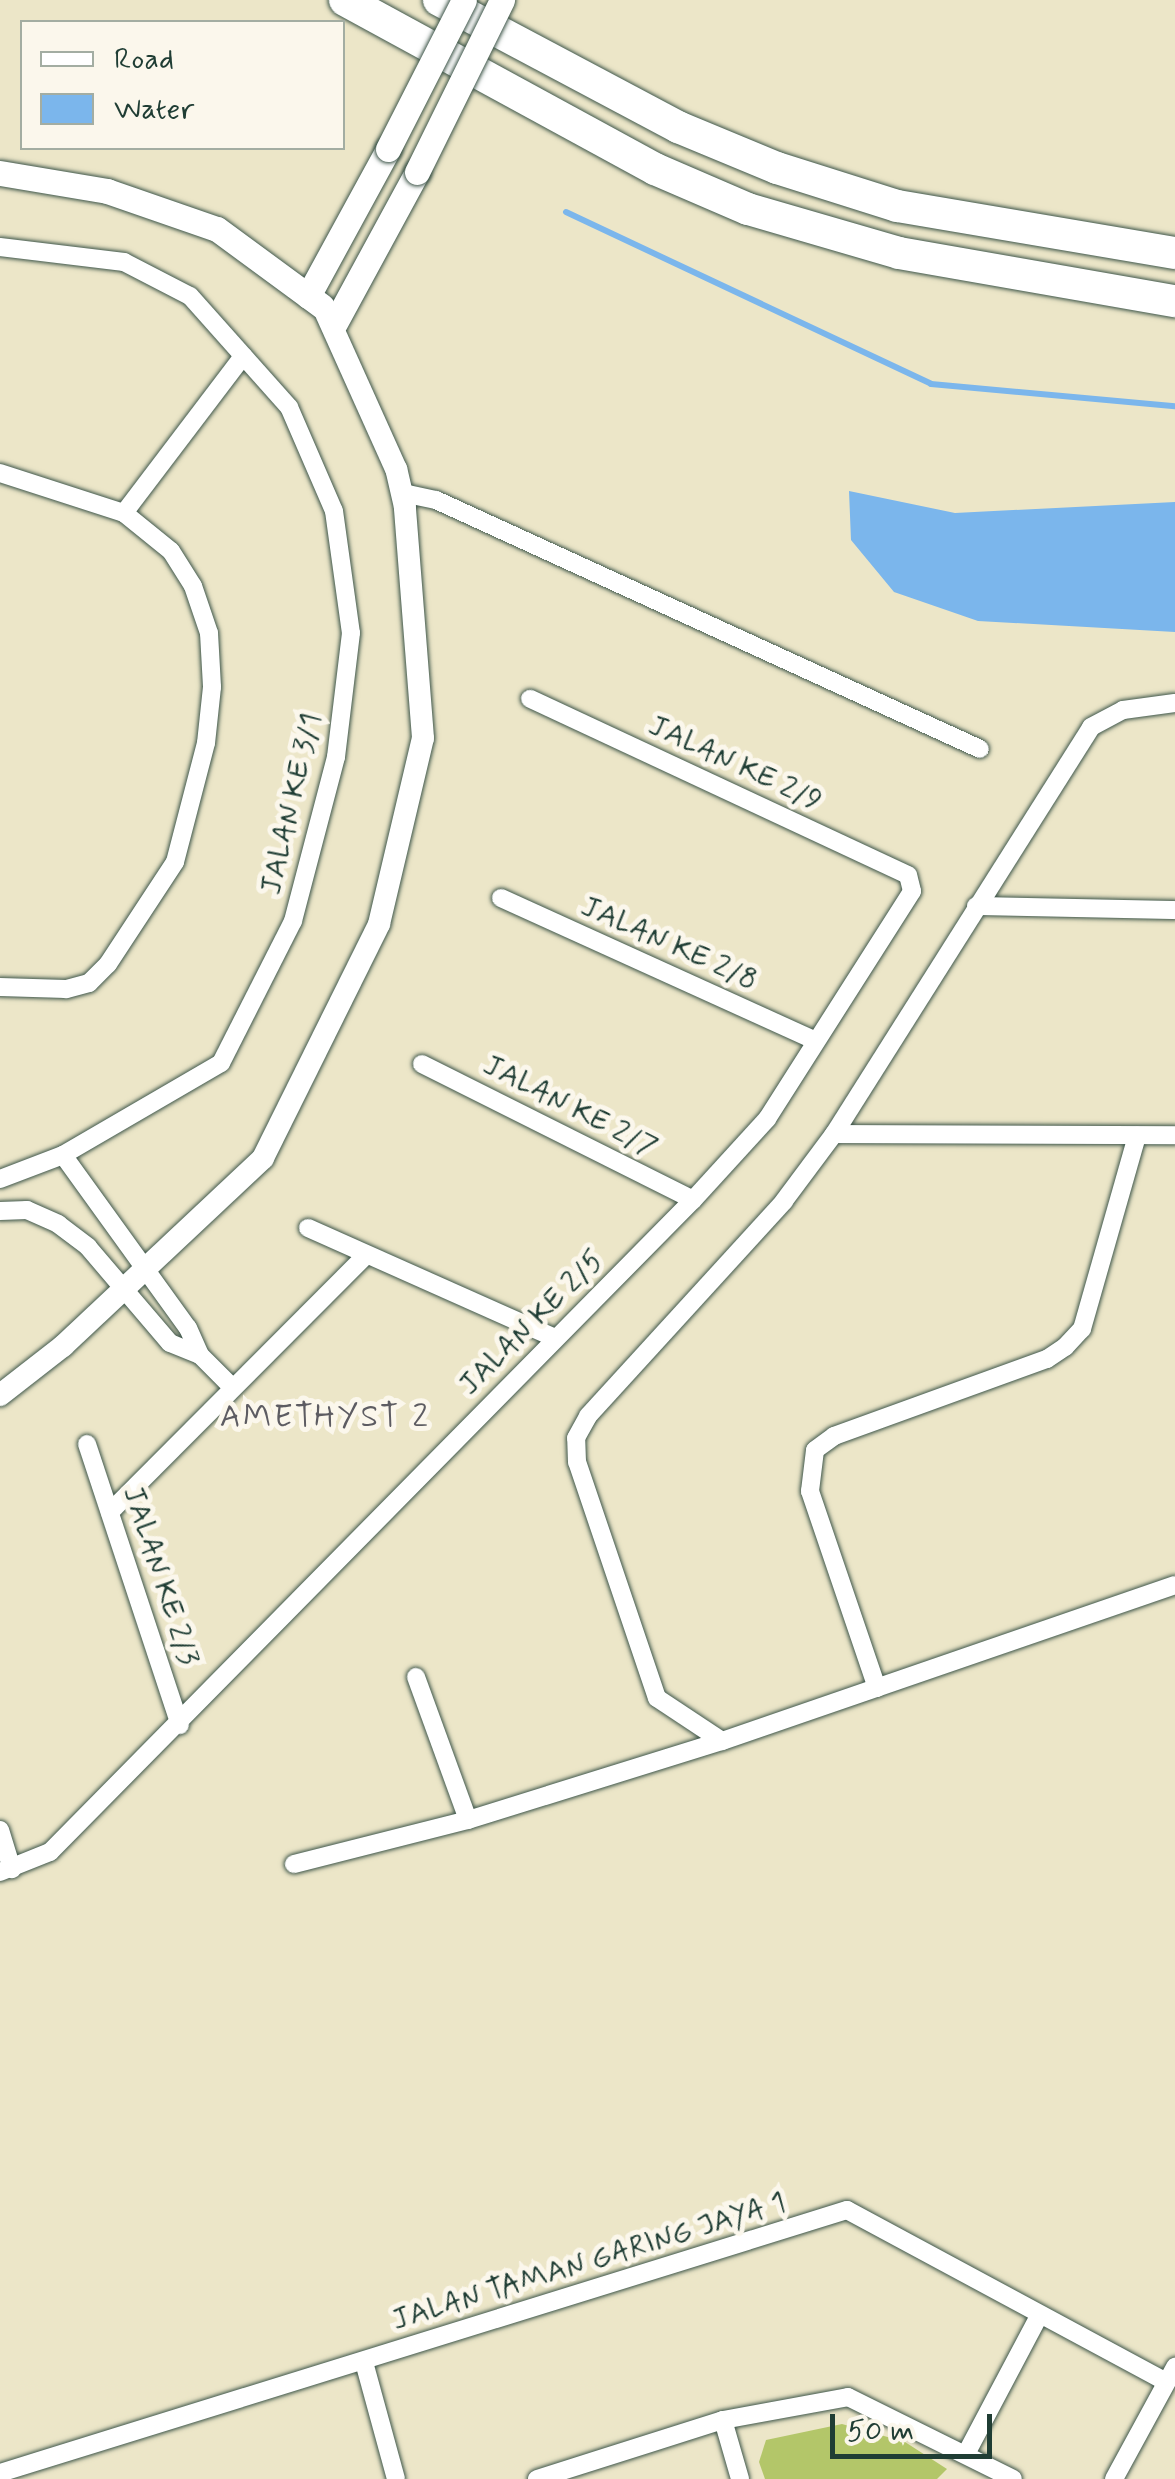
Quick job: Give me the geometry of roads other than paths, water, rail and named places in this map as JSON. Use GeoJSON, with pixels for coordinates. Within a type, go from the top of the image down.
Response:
{"type":"FeatureCollection","features":[{"type":"Feature","properties":{"kind":"highway"},"geometry":{"type":"LineString","coordinates":[[346,0],[655,168],[748,209],[898,253],[1175,300]]}},
{"type":"Feature","properties":{"kind":"highway"},"geometry":{"type":"LineString","coordinates":[[439,0],[678,127],[777,168],[897,206],[1175,253]]}},
{"type":"Feature","properties":{"kind":"main road"},"geometry":{"type":"LineString","coordinates":[[321,308],[388,149],[464,0]]}},
{"type":"Feature","properties":{"kind":"main road"},"geometry":{"type":"LineString","coordinates":[[321,308],[417,172],[502,0]]}},
{"type":"Feature","properties":{"kind":"main road"},"geometry":{"type":"LineString","coordinates":[[0,174],[107,192],[217,229],[321,308]]}},
{"type":"Feature","properties":{"kind":"street","name":"JALAN KE 3/1"},"geometry":{"type":"LineString","coordinates":[[0,247],[124,262],[190,296],[289,407],[334,511],[351,633],[336,757],[293,921],[221,1063],[63,1155],[0,1179]]}},
{"type":"Feature","properties":{"kind":"street"},"geometry":{"type":"LineString","coordinates":[[0,1395],[144,1271],[263,1158],[380,924],[423,738],[403,492],[321,308]]}},
{"type":"Feature","properties":{"kind":"street"},"geometry":{"type":"LineString","coordinates":[[124,513],[243,356]]}},
{"type":"Feature","properties":{"kind":"street"},"geometry":{"type":"LineString","coordinates":[[0,473],[124,513],[171,552],[193,586],[208,633],[212,687],[206,744],[174,862],[89,983],[40,991],[0,987]]}},
{"type":"Feature","properties":{"kind":"street"},"geometry":{"type":"LineString","coordinates":[[403,492],[436,500],[980,749]]}},
{"type":"Feature","properties":{"kind":"street","name":"JALAN KE 2/9"},"geometry":{"type":"LineString","coordinates":[[530,698],[914,882]]}},
{"type":"Feature","properties":{"kind":"street"},"geometry":{"type":"LineString","coordinates":[[722,1742],[657,1698],[577,1462],[576,1438],[588,1416],[784,1201],[834,1134],[1091,727],[1123,710],[1175,703]]}},
{"type":"Feature","properties":{"kind":"street","name":"JALAN KE 2/5"},"geometry":{"type":"LineString","coordinates":[[6,1870],[50,1852],[180,1725],[693,1200],[767,1118],[914,882]]}},
{"type":"Feature","properties":{"kind":"street","name":"JALAN KE 2/8"},"geometry":{"type":"LineString","coordinates":[[500,898],[814,1040]]}},
{"type":"Feature","properties":{"kind":"street"},"geometry":{"type":"LineString","coordinates":[[976,906],[1175,910]]}},
{"type":"Feature","properties":{"kind":"street","name":"JALAN KE 2/7"},"geometry":{"type":"LineString","coordinates":[[422,1064],[693,1200]]}},
{"type":"Feature","properties":{"kind":"street"},"geometry":{"type":"LineString","coordinates":[[834,1134],[1175,1135]]}},
{"type":"Feature","properties":{"kind":"street"},"geometry":{"type":"LineString","coordinates":[[877,1688],[810,1491],[814,1450],[834,1436],[1047,1360],[1065,1347],[1082,1328],[1137,1136]]}},
{"type":"Feature","properties":{"kind":"street"},"geometry":{"type":"LineString","coordinates":[[63,1155],[188,1328],[200,1355],[232,1387]]}},
{"type":"Feature","properties":{"kind":"street"},"geometry":{"type":"LineString","coordinates":[[0,1211],[27,1210],[58,1224],[170,1343],[200,1355]]}},
{"type":"Feature","properties":{"kind":"street"},"geometry":{"type":"LineString","coordinates":[[308,1228],[363,1258],[555,1338]]}},
{"type":"Feature","properties":{"kind":"street"},"geometry":{"type":"LineString","coordinates":[[110,1512],[363,1258]]}},
{"type":"Feature","properties":{"kind":"street","name":"JALAN KE 2/3"},"geometry":{"type":"LineString","coordinates":[[88,1444],[180,1725]]}},
{"type":"Feature","properties":{"kind":"street"},"geometry":{"type":"LineString","coordinates":[[294,1864],[468,1820],[722,1742],[1175,1585]]}},
{"type":"Feature","properties":{"kind":"street"},"geometry":{"type":"LineString","coordinates":[[416,1676],[468,1820]]}},
{"type":"Feature","properties":{"kind":"street"},"geometry":{"type":"LineString","coordinates":[[0,1830],[6,1870]]}},
{"type":"Feature","properties":{"kind":"street","name":"JALAN TAMAN GARING JAYA 1"},"geometry":{"type":"LineString","coordinates":[[0,2473],[38,2470],[364,2362],[847,2210],[1039,2316],[1171,2374]]}},
{"type":"Feature","properties":{"kind":"street"},"geometry":{"type":"LineString","coordinates":[[967,2452],[1039,2316]]}},
{"type":"Feature","properties":{"kind":"street"},"geometry":{"type":"LineString","coordinates":[[364,2362],[396,2479]]}},
{"type":"Feature","properties":{"kind":"street"},"geometry":{"type":"LineString","coordinates":[[1114,2479],[1171,2374]]}},
{"type":"Feature","properties":{"kind":"street"},"geometry":{"type":"LineString","coordinates":[[537,2479],[557,2476],[724,2420],[848,2397],[967,2452],[1013,2479]]}},
{"type":"Feature","properties":{"kind":"street"},"geometry":{"type":"LineString","coordinates":[[724,2420],[740,2479]]}},
{"type":"Feature","properties":{"kind":"water"},"geometry":{"type":"Polygon","coordinates":[[[849,491],[955,513],[1175,502],[1175,632],[978,621],[894,592],[851,540],[849,491]]]}},
{"type":"Feature","properties":{"kind":"waterway"},"geometry":{"type":"LineString","coordinates":[[566,212],[931,384],[1175,406]]}},
{"type":"Feature","properties":{"kind":"district","name":"AMETHYST 2"},"geometry":{"type":"Point","coordinates":[325,1417]}}]}
